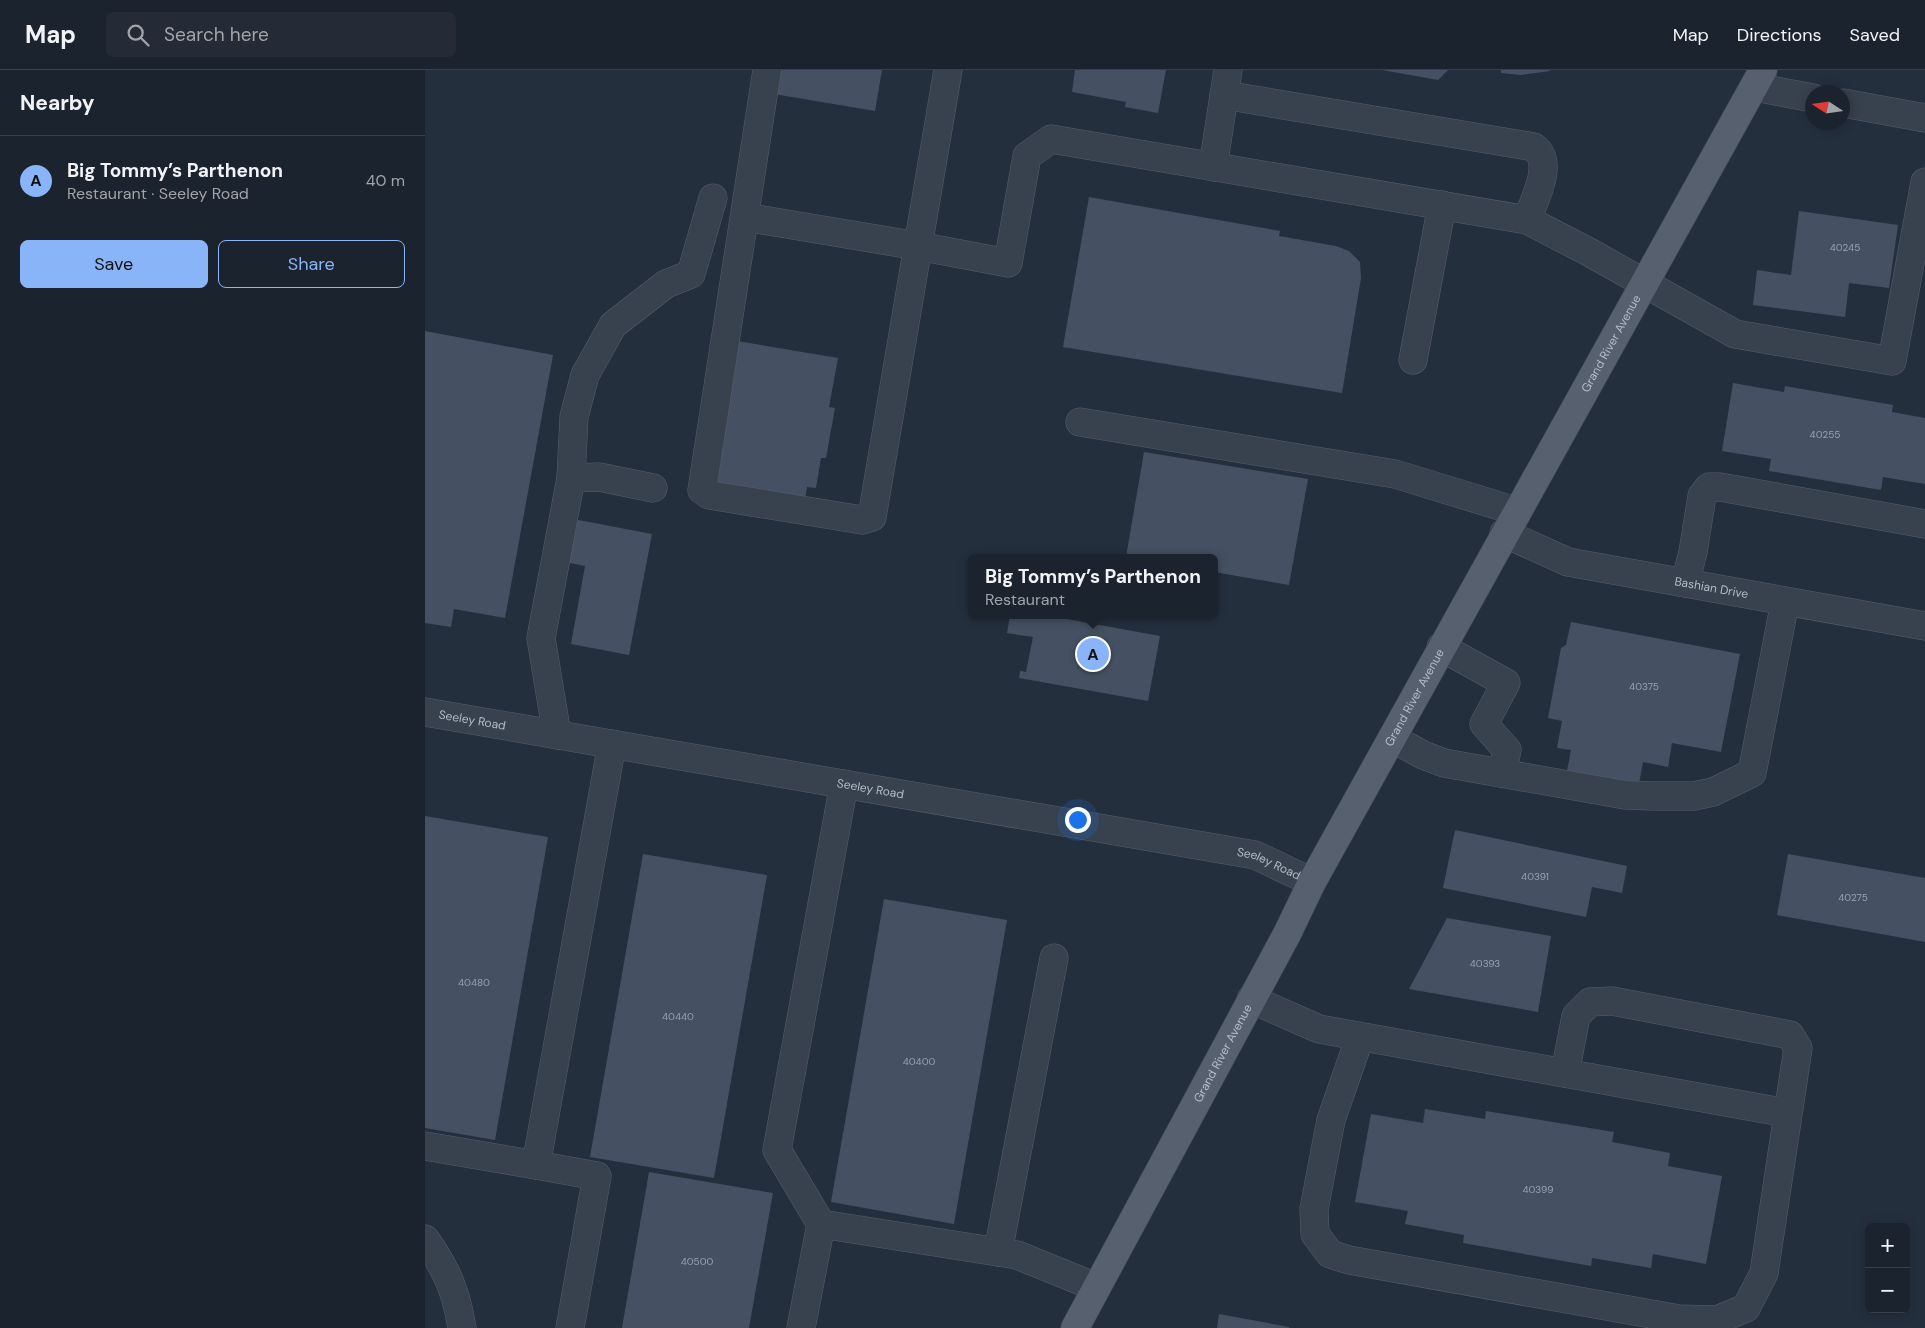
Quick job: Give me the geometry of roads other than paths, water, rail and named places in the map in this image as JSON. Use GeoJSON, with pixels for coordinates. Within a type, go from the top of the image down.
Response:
{"type":"FeatureCollection","features":[{"type":"Feature","properties":{"kind":"main road","name":"Grand River Avenue"},"geometry":{"type":"LineString","coordinates":[[1075,1328],[1312,882],[1510,522],[1759,78]]}},
{"type":"Feature","properties":{"kind":"street"},"geometry":{"type":"LineString","coordinates":[[767,70],[702,490],[709,496],[862,520],[872,517],[948,70]]}},
{"type":"Feature","properties":{"kind":"street"},"geometry":{"type":"LineString","coordinates":[[1759,78],[1805,95]]}},
{"type":"Feature","properties":{"kind":"street"},"geometry":{"type":"LineString","coordinates":[[1213,167],[1226,83],[1534,147],[1540,152],[1544,160],[1543,170],[1527,220]]}},
{"type":"Feature","properties":{"kind":"street"},"geometry":{"type":"LineString","coordinates":[[1850,104],[1925,118]]}},
{"type":"Feature","properties":{"kind":"street"},"geometry":{"type":"LineString","coordinates":[[745,217],[1009,263],[1027,156],[1051,139],[1527,220],[1644,282],[1735,334],[1891,361],[1925,182]]}},
{"type":"Feature","properties":{"kind":"street"},"geometry":{"type":"LineString","coordinates":[[557,735],[541,638],[571,478],[574,417],[585,375],[613,325],[666,284],[691,274],[713,198]]}},
{"type":"Feature","properties":{"kind":"street"},"geometry":{"type":"LineString","coordinates":[[1413,360],[1442,205]]}},
{"type":"Feature","properties":{"kind":"street","name":"Bashian Drive"},"geometry":{"type":"LineString","coordinates":[[1081,422],[1395,474],[1510,522],[1568,562],[1925,626]]}},
{"type":"Feature","properties":{"kind":"street"},"geometry":{"type":"LineString","coordinates":[[571,478],[599,477],[653,488]]}},
{"type":"Feature","properties":{"kind":"street"},"geometry":{"type":"LineString","coordinates":[[1685,584],[1693,552],[1702,496],[1709,487],[1721,487],[1925,524]]}},
{"type":"Feature","properties":{"kind":"street"},"geometry":{"type":"LineString","coordinates":[[1392,738],[1423,755],[1444,763],[1625,795],[1676,797],[1713,792],[1752,773],[1785,602]]}},
{"type":"Feature","properties":{"kind":"street"},"geometry":{"type":"LineString","coordinates":[[1441,647],[1506,683],[1484,724],[1507,750],[1502,773]]}},
{"type":"Feature","properties":{"kind":"street","name":"Seeley Road"},"geometry":{"type":"LineString","coordinates":[[425,712],[1255,855],[1312,882]]}},
{"type":"Feature","properties":{"kind":"street"},"geometry":{"type":"LineString","coordinates":[[536,1165],[612,744]]}},
{"type":"Feature","properties":{"kind":"street"},"geometry":{"type":"LineString","coordinates":[[801,1328],[821,1224],[777,1150],[844,784]]}},
{"type":"Feature","properties":{"kind":"street"},"geometry":{"type":"LineString","coordinates":[[998,1252],[1054,958]]}},
{"type":"Feature","properties":{"kind":"street"},"geometry":{"type":"LineString","coordinates":[[1251,999],[1319,1029],[1787,1113]]}},
{"type":"Feature","properties":{"kind":"street"},"geometry":{"type":"LineString","coordinates":[[1360,1036],[1331,1120],[1314,1209],[1315,1234],[1330,1254],[1349,1260],[1679,1319],[1717,1320],[1746,1308],[1764,1272],[1798,1048],[1790,1035],[1612,1001],[1590,1002],[1576,1016],[1565,1073]]}},
{"type":"Feature","properties":{"kind":"street"},"geometry":{"type":"LineString","coordinates":[[425,1146],[597,1176],[570,1328]]}},
{"type":"Feature","properties":{"kind":"street"},"geometry":{"type":"LineString","coordinates":[[821,1224],[1017,1255],[1096,1287]]}},
{"type":"Feature","properties":{"kind":"street"},"geometry":{"type":"LineString","coordinates":[[425,1239],[439,1258],[457,1298],[462,1328]]}},
{"type":"Feature","properties":{"kind":"place","name":"Big Tommy’s Parthenon"},"geometry":{"type":"Point","coordinates":[1093,654]}}]}
